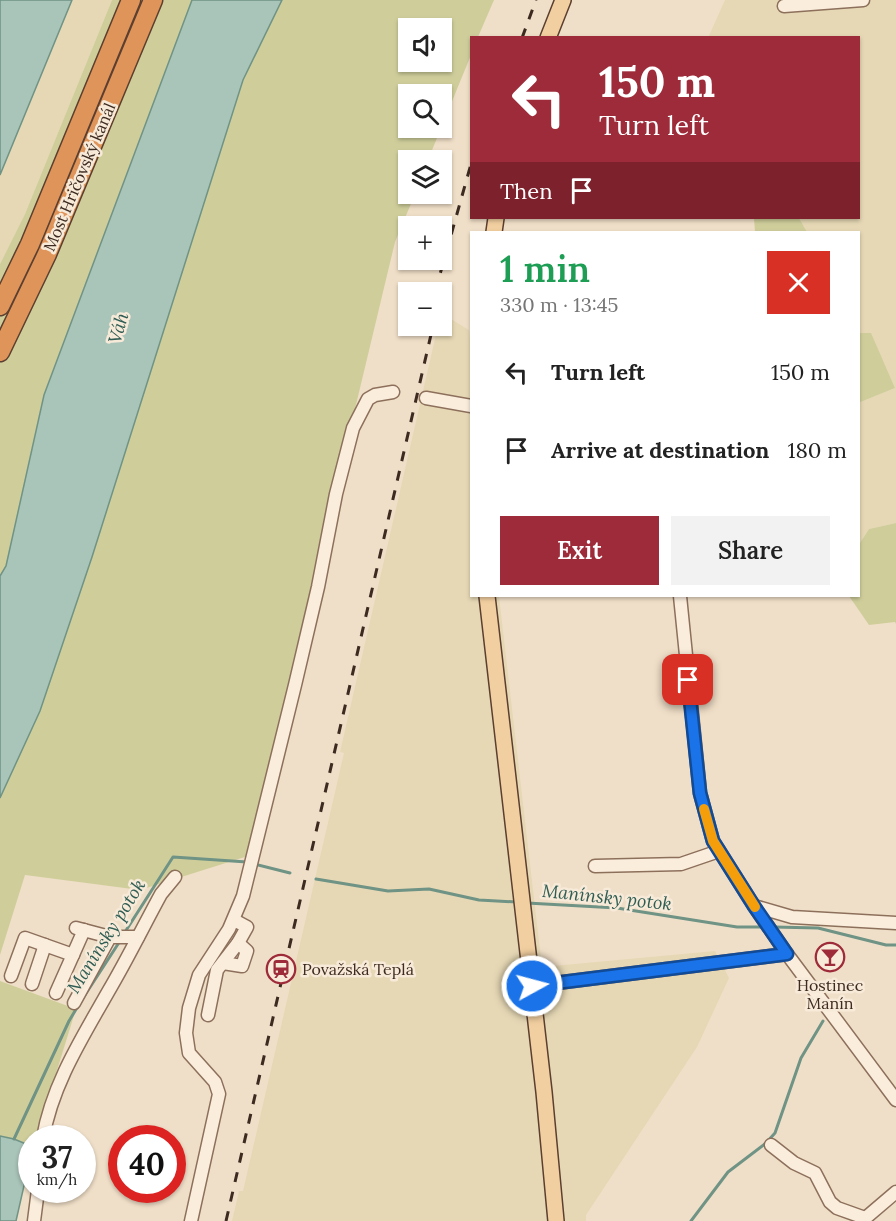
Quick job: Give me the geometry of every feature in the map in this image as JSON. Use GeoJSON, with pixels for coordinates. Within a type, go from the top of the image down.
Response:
{"type":"FeatureCollection","features":[{"type":"Feature","properties":{"kind":"highway","name":"Most Hričovský kanál"},"geometry":{"type":"LineString","coordinates":[[0,306],[30,244],[131,0]]}},
{"type":"Feature","properties":{"kind":"highway","name":"Most Hričovský kanál"},"geometry":{"type":"LineString","coordinates":[[0,352],[56,234],[153,0]]}},
{"type":"Feature","properties":{"kind":"main road"},"geometry":{"type":"LineString","coordinates":[[549,36],[563,0]]}},
{"type":"Feature","properties":{"kind":"main road"},"geometry":{"type":"LineString","coordinates":[[487,597],[532,986],[556,1221]]}},
{"type":"Feature","properties":{"kind":"street"},"geometry":{"type":"LineString","coordinates":[[784,6],[808,2],[863,0]]}},
{"type":"Feature","properties":{"kind":"street"},"geometry":{"type":"LineString","coordinates":[[191,1221],[219,1094],[215,1082],[189,1053],[186,1042],[189,1008],[199,975],[234,920],[248,875],[316,597],[336,494],[353,428],[368,399],[375,395],[393,392]]}},
{"type":"Feature","properties":{"kind":"street"},"geometry":{"type":"LineString","coordinates":[[426,398],[470,406]]}},
{"type":"Feature","properties":{"kind":"street"},"geometry":{"type":"LineString","coordinates":[[680,597],[700,793],[713,841],[787,954],[896,1100]]}},
{"type":"Feature","properties":{"kind":"street"},"geometry":{"type":"LineString","coordinates":[[595,866],[681,864],[719,851]]}},
{"type":"Feature","properties":{"kind":"street"},"geometry":{"type":"LineString","coordinates":[[46,1125],[66,1070],[161,894],[175,877]]}},
{"type":"Feature","properties":{"kind":"street"},"geometry":{"type":"LineString","coordinates":[[754,906],[792,917],[896,923]]}},
{"type":"Feature","properties":{"kind":"street"},"geometry":{"type":"LineString","coordinates":[[208,1015],[215,976],[247,927],[234,920]]}},
{"type":"Feature","properties":{"kind":"street"},"geometry":{"type":"LineString","coordinates":[[56,993],[73,955],[80,929],[110,937],[138,937]]}},
{"type":"Feature","properties":{"kind":"street"},"geometry":{"type":"LineString","coordinates":[[74,1003],[110,937]]}},
{"type":"Feature","properties":{"kind":"street"},"geometry":{"type":"LineString","coordinates":[[11,976],[26,938],[73,955]]}},
{"type":"Feature","properties":{"kind":"street"},"geometry":{"type":"LineString","coordinates":[[32,984],[45,945]]}},
{"type":"Feature","properties":{"kind":"street"},"geometry":{"type":"LineString","coordinates":[[532,986],[787,954]]}},
{"type":"Feature","properties":{"kind":"street"},"geometry":{"type":"LineString","coordinates":[[771,1145],[794,1163],[815,1173],[830,1202],[837,1208],[864,1220],[896,1192]]}},
{"type":"Feature","properties":{"kind":"street"},"geometry":{"type":"LineString","coordinates":[[34,1221],[36,1203]]}},
{"type":"Feature","properties":{"kind":"shaded area"},"geometry":{"type":"Polygon","coordinates":[[[72,0],[112,0],[25,214],[0,264],[0,175],[72,0]]]}},
{"type":"Feature","properties":{"kind":"shaded area"},"geometry":{"type":"Polygon","coordinates":[[[112,0],[192,0],[44,394],[6,566],[0,576],[0,264],[25,214],[112,0]]]}},
{"type":"Feature","properties":{"kind":"shaded area"},"geometry":{"type":"Polygon","coordinates":[[[282,0],[494,0],[478,36],[470,36],[470,57],[452,101],[452,84],[398,84],[398,138],[437,138],[432,150],[398,150],[398,204],[411,204],[406,216],[398,216],[398,235],[248,856],[140,890],[25,875],[0,955],[0,798],[40,711],[92,557],[243,80],[282,0]]]}},
{"type":"Feature","properties":{"kind":"shaded area"},"geometry":{"type":"Polygon","coordinates":[[[725,0],[896,0],[896,523],[869,529],[860,543],[860,402],[895,388],[871,334],[860,333],[860,231],[806,231],[800,219],[860,219],[860,36],[709,36],[725,0]]]}},
{"type":"Feature","properties":{"kind":"shaded area"},"geometry":{"type":"Polygon","coordinates":[[[754,219],[800,219],[806,231],[755,231],[754,219]]]}},
{"type":"Feature","properties":{"kind":"shaded area"},"geometry":{"type":"Polygon","coordinates":[[[452,320],[469,330],[470,339],[470,597],[499,597],[542,967],[715,951],[729,978],[697,1047],[586,1215],[586,1221],[232,1221],[239,1191],[243,1191],[344,753],[340,752],[436,336],[452,336],[452,320]]]}},
{"type":"Feature","properties":{"kind":"shaded area"},"geometry":{"type":"Polygon","coordinates":[[[860,333],[871,333],[895,388],[860,402],[860,333]]]}},
{"type":"Feature","properties":{"kind":"shaded area"},"geometry":{"type":"Polygon","coordinates":[[[896,523],[896,624],[895,622],[869,625],[850,597],[860,597],[860,543],[869,529],[896,523]]]}},
{"type":"Feature","properties":{"kind":"shaded area"},"geometry":{"type":"Polygon","coordinates":[[[0,981],[76,1009],[40,1125],[18,1125],[18,1142],[0,1137],[0,981]]]}},
{"type":"Feature","properties":{"kind":"water"},"geometry":{"type":"Polygon","coordinates":[[[0,0],[72,0],[0,175],[0,0]]]}},
{"type":"Feature","properties":{"kind":"water","name":"Váh"},"geometry":{"type":"Polygon","coordinates":[[[192,0],[282,0],[243,80],[92,557],[40,711],[0,798],[0,576],[6,566],[44,395],[192,0]]]}},
{"type":"Feature","properties":{"kind":"water"},"geometry":{"type":"Polygon","coordinates":[[[0,1136],[18,1141],[18,1203],[20,1203],[16,1221],[0,1221],[0,1136]]]}},
{"type":"Feature","properties":{"kind":"waterway","name":"Manínsky potok"},"geometry":{"type":"LineString","coordinates":[[125,932],[173,857],[247,862]]}},
{"type":"Feature","properties":{"kind":"waterway","name":"Manínsky potok"},"geometry":{"type":"LineString","coordinates":[[254,864],[290,873]]}},
{"type":"Feature","properties":{"kind":"waterway","name":"Manínsky potok"},"geometry":{"type":"LineString","coordinates":[[316,879],[388,891],[429,889],[479,900],[517,902]]}},
{"type":"Feature","properties":{"kind":"waterway","name":"Manínsky potok"},"geometry":{"type":"LineString","coordinates":[[527,903],[617,908],[737,927],[764,927]]}},
{"type":"Feature","properties":{"kind":"waterway","name":"Manínsky potok"},"geometry":{"type":"LineString","coordinates":[[774,927],[818,928],[886,945],[896,945]]}},
{"type":"Feature","properties":{"kind":"waterway","name":"Manínsky potok"},"geometry":{"type":"LineString","coordinates":[[83,998],[120,941]]}},
{"type":"Feature","properties":{"kind":"waterway","name":"Manínsky potok"},"geometry":{"type":"LineString","coordinates":[[14,1139],[78,1006]]}},
{"type":"Feature","properties":{"kind":"waterway"},"geometry":{"type":"LineString","coordinates":[[691,1221],[728,1172],[766,1143],[775,1133],[801,1058],[823,1021]]}},
{"type":"Feature","properties":{"kind":"railway"},"geometry":{"type":"LineString","coordinates":[[523,36],[536,0]]}},
{"type":"Feature","properties":{"kind":"railway"},"geometry":{"type":"LineString","coordinates":[[438,282],[470,168]]}},
{"type":"Feature","properties":{"kind":"railway"},"geometry":{"type":"LineString","coordinates":[[226,1221],[431,336]]}},
{"type":"Feature","properties":{"kind":"slow traffic"},"geometry":{"type":"LineString","coordinates":[[704,809],[713,841],[755,907]]}},
{"type":"Feature","properties":{"kind":"place","name":"Hostinec Manín"},"geometry":{"type":"Point","coordinates":[830,957]}},
{"type":"Feature","properties":{"kind":"place","name":"Považská Teplá"},"geometry":{"type":"Point","coordinates":[281,969]}},
{"type":"Feature","properties":{"kind":"route"},"geometry":{"type":"LineString","coordinates":[[532,986],[787,954],[713,841],[700,793],[688,680]]}}]}
